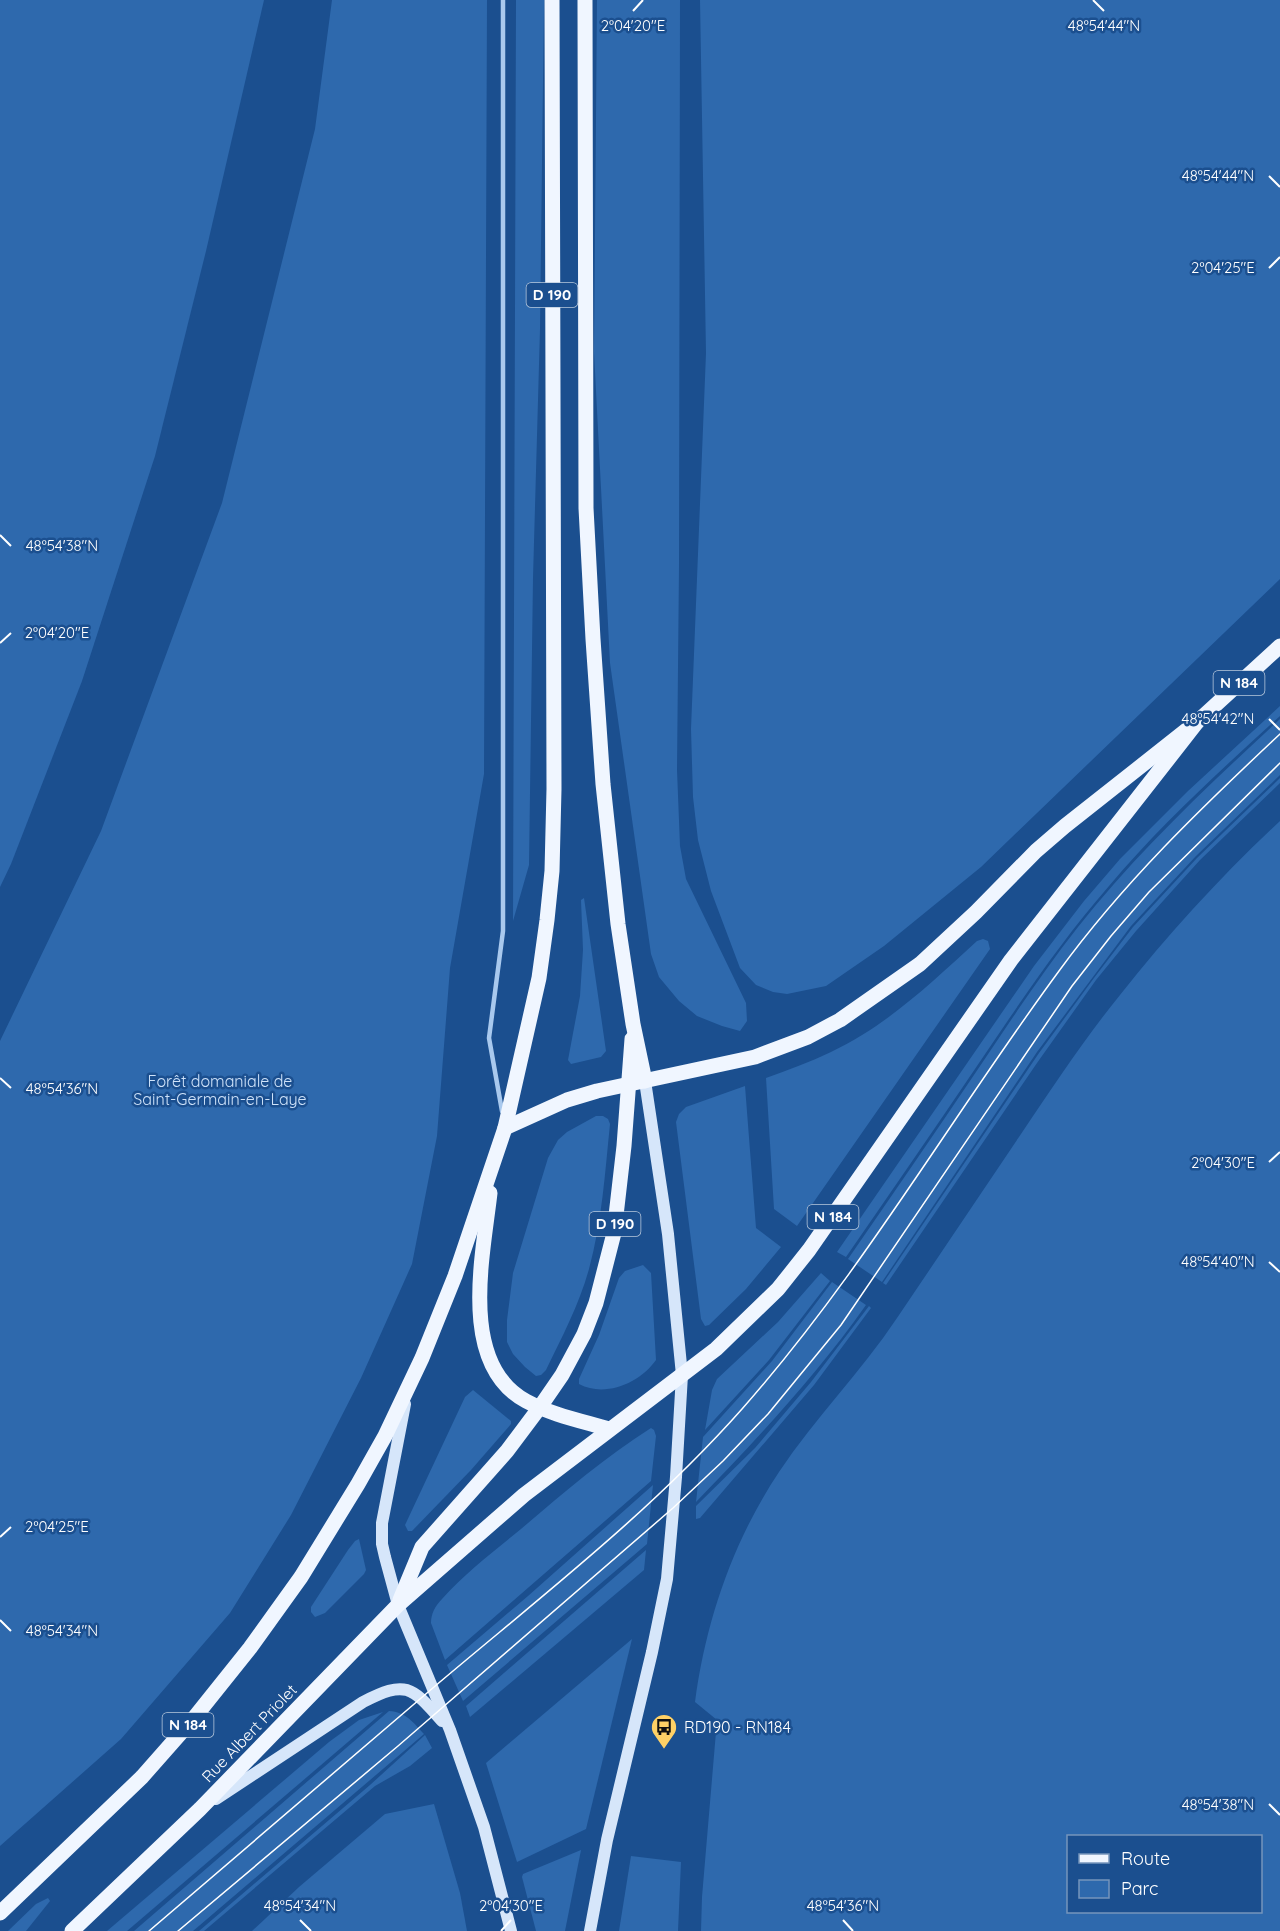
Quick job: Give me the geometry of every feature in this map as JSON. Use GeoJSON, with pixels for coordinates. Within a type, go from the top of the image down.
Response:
{"type":"FeatureCollection","features":[{"type":"Feature","properties":{"kind":"main road","name":"D 190"},"geometry":{"type":"LineString","coordinates":[[506,1128],[538,978],[552,871],[554,723],[552,0]]}},
{"type":"Feature","properties":{"kind":"main road","name":"D 190"},"geometry":{"type":"LineString","coordinates":[[585,0],[586,508],[603,784],[618,924],[668,1234],[682,1375],[667,1579],[608,1840],[590,1931]]}},
{"type":"Feature","properties":{"kind":"main road","name":"N 184"},"geometry":{"type":"LineString","coordinates":[[0,1913],[142,1777],[187,1727],[250,1648],[301,1577],[385,1436],[422,1358],[455,1276],[506,1128],[567,1100],[597,1091],[755,1057],[808,1037],[840,1020],[920,964],[976,912],[1036,851],[1198,721],[1280,646]]}},
{"type":"Feature","properties":{"kind":"main road","name":"N 184"},"geometry":{"type":"LineString","coordinates":[[493,1166],[480,1289],[481,1326],[487,1355],[502,1382],[525,1401],[609,1429],[716,1349],[778,1289],[809,1250],[1011,960],[1198,721]]}},
{"type":"Feature","properties":{"kind":"main road","name":"D 190"},"geometry":{"type":"LineString","coordinates":[[398,1605],[422,1548],[507,1450],[540,1407],[584,1334],[596,1303],[614,1233],[624,1146],[633,1024]]}},
{"type":"Feature","properties":{"kind":"main road"},"geometry":{"type":"LineString","coordinates":[[407,1390],[385,1505],[382,1534],[385,1557],[398,1605],[450,1730],[484,1827],[511,1931]]}},
{"type":"Feature","properties":{"kind":"main road","name":"Rue Albert Priolet"},"geometry":{"type":"LineString","coordinates":[[72,1931],[200,1809],[398,1605],[524,1495],[609,1429]]}},
{"type":"Feature","properties":{"kind":"main road"},"geometry":{"type":"LineString","coordinates":[[200,1809],[363,1702],[388,1690],[401,1688],[417,1695],[450,1730]]}},
{"type":"Feature","properties":{"kind":"lane"},"geometry":{"type":"LineString","coordinates":[[502,0],[503,931],[489,1038],[506,1128]]}},
{"type":"Feature","properties":{"kind":"green space"},"geometry":{"type":"Polygon","coordinates":[[[0,0],[264,0],[206,251],[155,456],[82,681],[0,887],[0,0]]]}},
{"type":"Feature","properties":{"kind":"green space","name":"Forêt domaniale de Saint-Germain-en-Laye"},"geometry":{"type":"Polygon","coordinates":[[[332,0],[487,0],[484,774],[450,968],[437,1136],[412,1264],[361,1378],[291,1515],[230,1613],[121,1739],[0,1846],[0,1041],[101,831],[222,503],[315,129],[332,0]]]}},
{"type":"Feature","properties":{"kind":"green space"},"geometry":{"type":"Polygon","coordinates":[[[516,0],[544,0],[529,865],[513,921],[516,0]]]}},
{"type":"Feature","properties":{"kind":"green space"},"geometry":{"type":"Polygon","coordinates":[[[597,0],[680,0],[677,770],[680,846],[686,879],[746,1003],[747,1021],[740,1031],[697,1016],[679,1001],[659,977],[651,954],[610,663],[594,352],[597,0]]]}},
{"type":"Feature","properties":{"kind":"green space"},"geometry":{"type":"Polygon","coordinates":[[[700,0],[1280,0],[1280,579],[981,867],[884,946],[826,986],[787,994],[773,992],[756,985],[740,968],[711,891],[698,840],[693,797],[691,729],[706,353],[700,0]]]}},
{"type":"Feature","properties":{"kind":"green space"},"geometry":{"type":"Polygon","coordinates":[[[1280,706],[1280,716],[1170,819],[1091,907],[1024,997],[846,1257],[837,1252],[1034,966],[1084,901],[1120,859],[1188,791],[1280,706]]]}},
{"type":"Feature","properties":{"kind":"green space"},"geometry":{"type":"Polygon","coordinates":[[[1280,719],[1280,775],[1196,856],[1131,926],[1037,1052],[882,1282],[848,1259],[1078,927],[1150,845],[1280,719]]]}},
{"type":"Feature","properties":{"kind":"green space"},"geometry":{"type":"Polygon","coordinates":[[[1280,778],[1280,783],[1200,860],[1136,931],[1096,980],[886,1285],[883,1283],[1039,1053],[1133,927],[1197,858],[1280,778]]]}},
{"type":"Feature","properties":{"kind":"green space"},"geometry":{"type":"Polygon","coordinates":[[[1280,821],[1280,1931],[701,1931],[717,1720],[695,1702],[714,1611],[735,1553],[748,1526],[779,1472],[883,1338],[1094,1028],[1177,927],[1217,883],[1280,821]]]}},
{"type":"Feature","properties":{"kind":"green space"},"geometry":{"type":"Polygon","coordinates":[[[584,898],[606,1051],[601,1057],[571,1064],[568,1060],[580,996],[583,950],[581,900],[584,898]]]}},
{"type":"Feature","properties":{"kind":"green space"},"geometry":{"type":"Polygon","coordinates":[[[983,939],[988,941],[990,949],[797,1226],[774,1209],[766,1078],[831,1052],[872,1029],[908,1002],[977,941],[983,939]]]}},
{"type":"Feature","properties":{"kind":"green space"},"geometry":{"type":"Polygon","coordinates":[[[745,1086],[756,1228],[781,1247],[746,1289],[709,1325],[705,1326],[701,1319],[676,1122],[679,1114],[686,1107],[745,1086]]]}},
{"type":"Feature","properties":{"kind":"green space"},"geometry":{"type":"Polygon","coordinates":[[[596,1116],[603,1116],[610,1124],[593,1251],[585,1282],[570,1321],[546,1370],[536,1376],[513,1354],[507,1342],[507,1320],[513,1273],[548,1158],[558,1140],[567,1132],[596,1116]]]}},
{"type":"Feature","properties":{"kind":"green space"},"geometry":{"type":"Polygon","coordinates":[[[643,1265],[651,1273],[656,1360],[641,1375],[621,1386],[600,1389],[579,1384],[619,1278],[625,1271],[643,1265]]]}},
{"type":"Feature","properties":{"kind":"green space"},"geometry":{"type":"Polygon","coordinates":[[[821,1273],[830,1281],[769,1360],[705,1430],[712,1390],[717,1379],[778,1322],[821,1273]]]}},
{"type":"Feature","properties":{"kind":"green space"},"geometry":{"type":"Polygon","coordinates":[[[832,1282],[866,1305],[827,1357],[785,1406],[696,1502],[703,1437],[772,1361],[832,1282]]]}},
{"type":"Feature","properties":{"kind":"green space"},"geometry":{"type":"Polygon","coordinates":[[[869,1306],[871,1308],[814,1385],[700,1518],[696,1519],[696,1506],[755,1448],[811,1382],[869,1306]]]}},
{"type":"Feature","properties":{"kind":"green space"},"geometry":{"type":"Polygon","coordinates":[[[473,1390],[511,1421],[511,1424],[471,1470],[412,1531],[408,1531],[405,1525],[465,1397],[473,1390]]]}},
{"type":"Feature","properties":{"kind":"green space"},"geometry":{"type":"Polygon","coordinates":[[[651,1428],[656,1436],[651,1481],[445,1660],[431,1623],[435,1607],[470,1571],[568,1489],[651,1428]]]}},
{"type":"Feature","properties":{"kind":"green space"},"geometry":{"type":"Polygon","coordinates":[[[653,1485],[647,1544],[463,1701],[447,1665],[653,1485]]]}},
{"type":"Feature","properties":{"kind":"green space"},"geometry":{"type":"Polygon","coordinates":[[[359,1539],[366,1570],[364,1574],[325,1613],[315,1617],[311,1612],[311,1607],[348,1550],[359,1539]]]}},
{"type":"Feature","properties":{"kind":"green space"},"geometry":{"type":"Polygon","coordinates":[[[646,1550],[644,1570],[470,1717],[466,1706],[646,1550]]]}},
{"type":"Feature","properties":{"kind":"green space"},"geometry":{"type":"Polygon","coordinates":[[[632,1639],[586,1829],[517,1862],[486,1763],[632,1639]]]}},
{"type":"Feature","properties":{"kind":"green space"},"geometry":{"type":"Polygon","coordinates":[[[389,1711],[405,1716],[424,1734],[193,1931],[134,1931],[389,1711]]]}},
{"type":"Feature","properties":{"kind":"green space"},"geometry":{"type":"Polygon","coordinates":[[[383,1712],[127,1931],[107,1931],[329,1742],[359,1720],[383,1712]]]}},
{"type":"Feature","properties":{"kind":"green space"},"geometry":{"type":"Polygon","coordinates":[[[425,1735],[432,1748],[410,1766],[375,1786],[204,1931],[199,1931],[370,1785],[425,1735]]]}},
{"type":"Feature","properties":{"kind":"green space"},"geometry":{"type":"Polygon","coordinates":[[[434,1804],[460,1893],[467,1931],[252,1931],[299,1887],[385,1814],[434,1804]]]}},
{"type":"Feature","properties":{"kind":"green space"},"geometry":{"type":"Polygon","coordinates":[[[581,1850],[565,1931],[536,1931],[523,1874],[581,1850]]]}},
{"type":"Feature","properties":{"kind":"green space"},"geometry":{"type":"Polygon","coordinates":[[[631,1856],[681,1862],[678,1931],[619,1931],[631,1856]]]}},
{"type":"Feature","properties":{"kind":"green space"},"geometry":{"type":"Polygon","coordinates":[[[48,1898],[50,1901],[26,1931],[8,1931],[36,1904],[48,1898]]]}},
{"type":"Feature","properties":{"kind":"tram line"},"geometry":{"type":"LineString","coordinates":[[149,1931],[593,1554],[707,1447],[786,1357],[827,1304],[1059,971],[1109,907],[1164,847],[1280,734]]}},
{"type":"Feature","properties":{"kind":"tram line"},"geometry":{"type":"LineString","coordinates":[[178,1931],[398,1746],[673,1508],[768,1414],[841,1325],[1072,986],[1111,936],[1149,892],[1280,763]]}},
{"type":"Feature","properties":{"kind":"place","name":"RD190 - RN184"},"geometry":{"type":"Point","coordinates":[664,1750]}}]}
